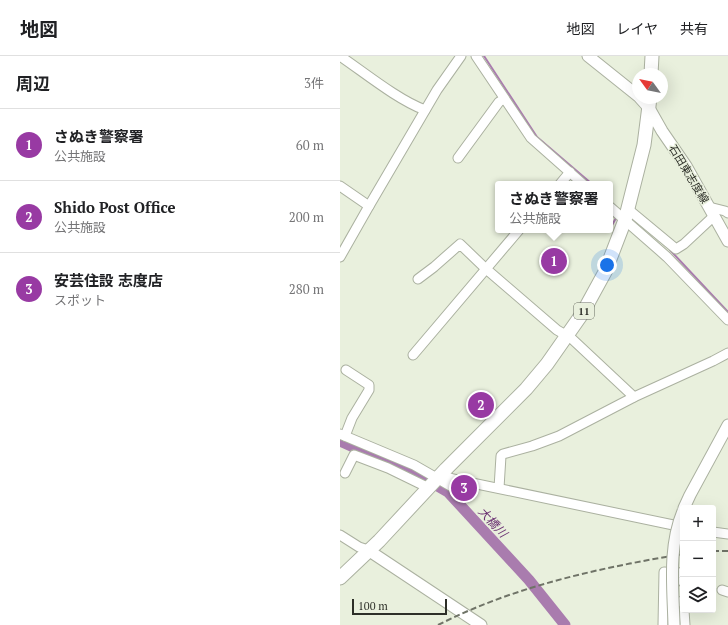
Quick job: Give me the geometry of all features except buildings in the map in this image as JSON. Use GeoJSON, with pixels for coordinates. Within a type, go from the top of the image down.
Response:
{"type":"FeatureCollection","features":[{"type":"Feature","properties":{"kind":"highway"},"geometry":{"type":"LineString","coordinates":[[651,68],[652,56]]}},
{"type":"Feature","properties":{"kind":"highway","name":"11"},"geometry":{"type":"LineString","coordinates":[[340,578],[526,389],[568,336],[605,272],[627,215],[644,145],[650,104]]}},
{"type":"Feature","properties":{"kind":"main road","name":"石田東志度線"},"geometry":{"type":"LineString","coordinates":[[588,56],[632,91]]}},
{"type":"Feature","properties":{"kind":"main road","name":"石田東志度線"},"geometry":{"type":"LineString","coordinates":[[650,104],[662,130],[686,166],[728,241]]}},
{"type":"Feature","properties":{"kind":"main road"},"geometry":{"type":"LineString","coordinates":[[686,505],[728,424]]}},
{"type":"Feature","properties":{"kind":"main road"},"geometry":{"type":"LineString","coordinates":[[674,625],[673,544],[680,518]]}},
{"type":"Feature","properties":{"kind":"main road"},"geometry":{"type":"LineString","coordinates":[[368,550],[481,625]]}},
{"type":"Feature","properties":{"kind":"street"},"geometry":{"type":"LineString","coordinates":[[340,56],[396,94],[417,107],[426,110]]}},
{"type":"Feature","properties":{"kind":"street"},"geometry":{"type":"LineString","coordinates":[[340,257],[437,90],[461,56]]}},
{"type":"Feature","properties":{"kind":"street"},"geometry":{"type":"LineString","coordinates":[[476,56],[536,144],[580,181]]}},
{"type":"Feature","properties":{"kind":"street"},"geometry":{"type":"LineString","coordinates":[[458,158],[499,102],[504,99]]}},
{"type":"Feature","properties":{"kind":"street"},"geometry":{"type":"LineString","coordinates":[[562,181],[570,172]]}},
{"type":"Feature","properties":{"kind":"street"},"geometry":{"type":"LineString","coordinates":[[340,186],[369,206]]}},
{"type":"Feature","properties":{"kind":"street"},"geometry":{"type":"LineString","coordinates":[[613,208],[627,215],[676,249],[684,244],[711,211],[725,211],[728,214]]}},
{"type":"Feature","properties":{"kind":"street"},"geometry":{"type":"LineString","coordinates":[[627,215],[728,320]]}},
{"type":"Feature","properties":{"kind":"street"},"geometry":{"type":"LineString","coordinates":[[414,355],[485,268],[516,233]]}},
{"type":"Feature","properties":{"kind":"street"},"geometry":{"type":"LineString","coordinates":[[418,279],[460,244],[485,268],[557,330],[568,336],[634,397]]}},
{"type":"Feature","properties":{"kind":"street"},"geometry":{"type":"LineString","coordinates":[[500,488],[501,456],[503,454],[532,446],[559,436],[634,397],[728,353]]}},
{"type":"Feature","properties":{"kind":"street"},"geometry":{"type":"LineString","coordinates":[[346,370],[369,385],[369,390],[343,435],[414,465],[435,481],[454,478],[680,526]]}},
{"type":"Feature","properties":{"kind":"street"},"geometry":{"type":"LineString","coordinates":[[345,473],[354,455],[382,466],[454,488]]}},
{"type":"Feature","properties":{"kind":"street"},"geometry":{"type":"LineString","coordinates":[[716,532],[728,534]]}},
{"type":"Feature","properties":{"kind":"street"},"geometry":{"type":"LineString","coordinates":[[340,535],[359,547],[368,550]]}},
{"type":"Feature","properties":{"kind":"street"},"geometry":{"type":"LineString","coordinates":[[663,625],[664,572],[683,573],[683,577]]}},
{"type":"Feature","properties":{"kind":"street"},"geometry":{"type":"LineString","coordinates":[[664,601],[680,602]]}},
{"type":"Feature","properties":{"kind":"street"},"geometry":{"type":"LineString","coordinates":[[684,613],[684,625]]}},
{"type":"Feature","properties":{"kind":"waterway"},"geometry":{"type":"LineString","coordinates":[[484,56],[537,137],[588,181]]}},
{"type":"Feature","properties":{"kind":"waterway"},"geometry":{"type":"LineString","coordinates":[[613,223],[616,218],[614,216]]}},
{"type":"Feature","properties":{"kind":"waterway"},"geometry":{"type":"LineString","coordinates":[[670,250],[728,312]]}},
{"type":"Feature","properties":{"kind":"waterway","name":"大橋川"},"geometry":{"type":"LineString","coordinates":[[340,441],[429,481],[448,492],[529,580],[565,625]]}},
{"type":"Feature","properties":{"kind":"railway"},"geometry":{"type":"LineString","coordinates":[[716,551],[728,551]]}},
{"type":"Feature","properties":{"kind":"railway"},"geometry":{"type":"LineString","coordinates":[[438,625],[467,611],[527,589],[589,572],[680,555]]}},
{"type":"Feature","properties":{"kind":"place","name":"さぬき警察署"},"geometry":{"type":"Point","coordinates":[554,261]}},
{"type":"Feature","properties":{"kind":"place","name":"Shido Post Office"},"geometry":{"type":"Point","coordinates":[481,405]}},
{"type":"Feature","properties":{"kind":"place","name":"安芸住設 志度店"},"geometry":{"type":"Point","coordinates":[464,488]}}]}
